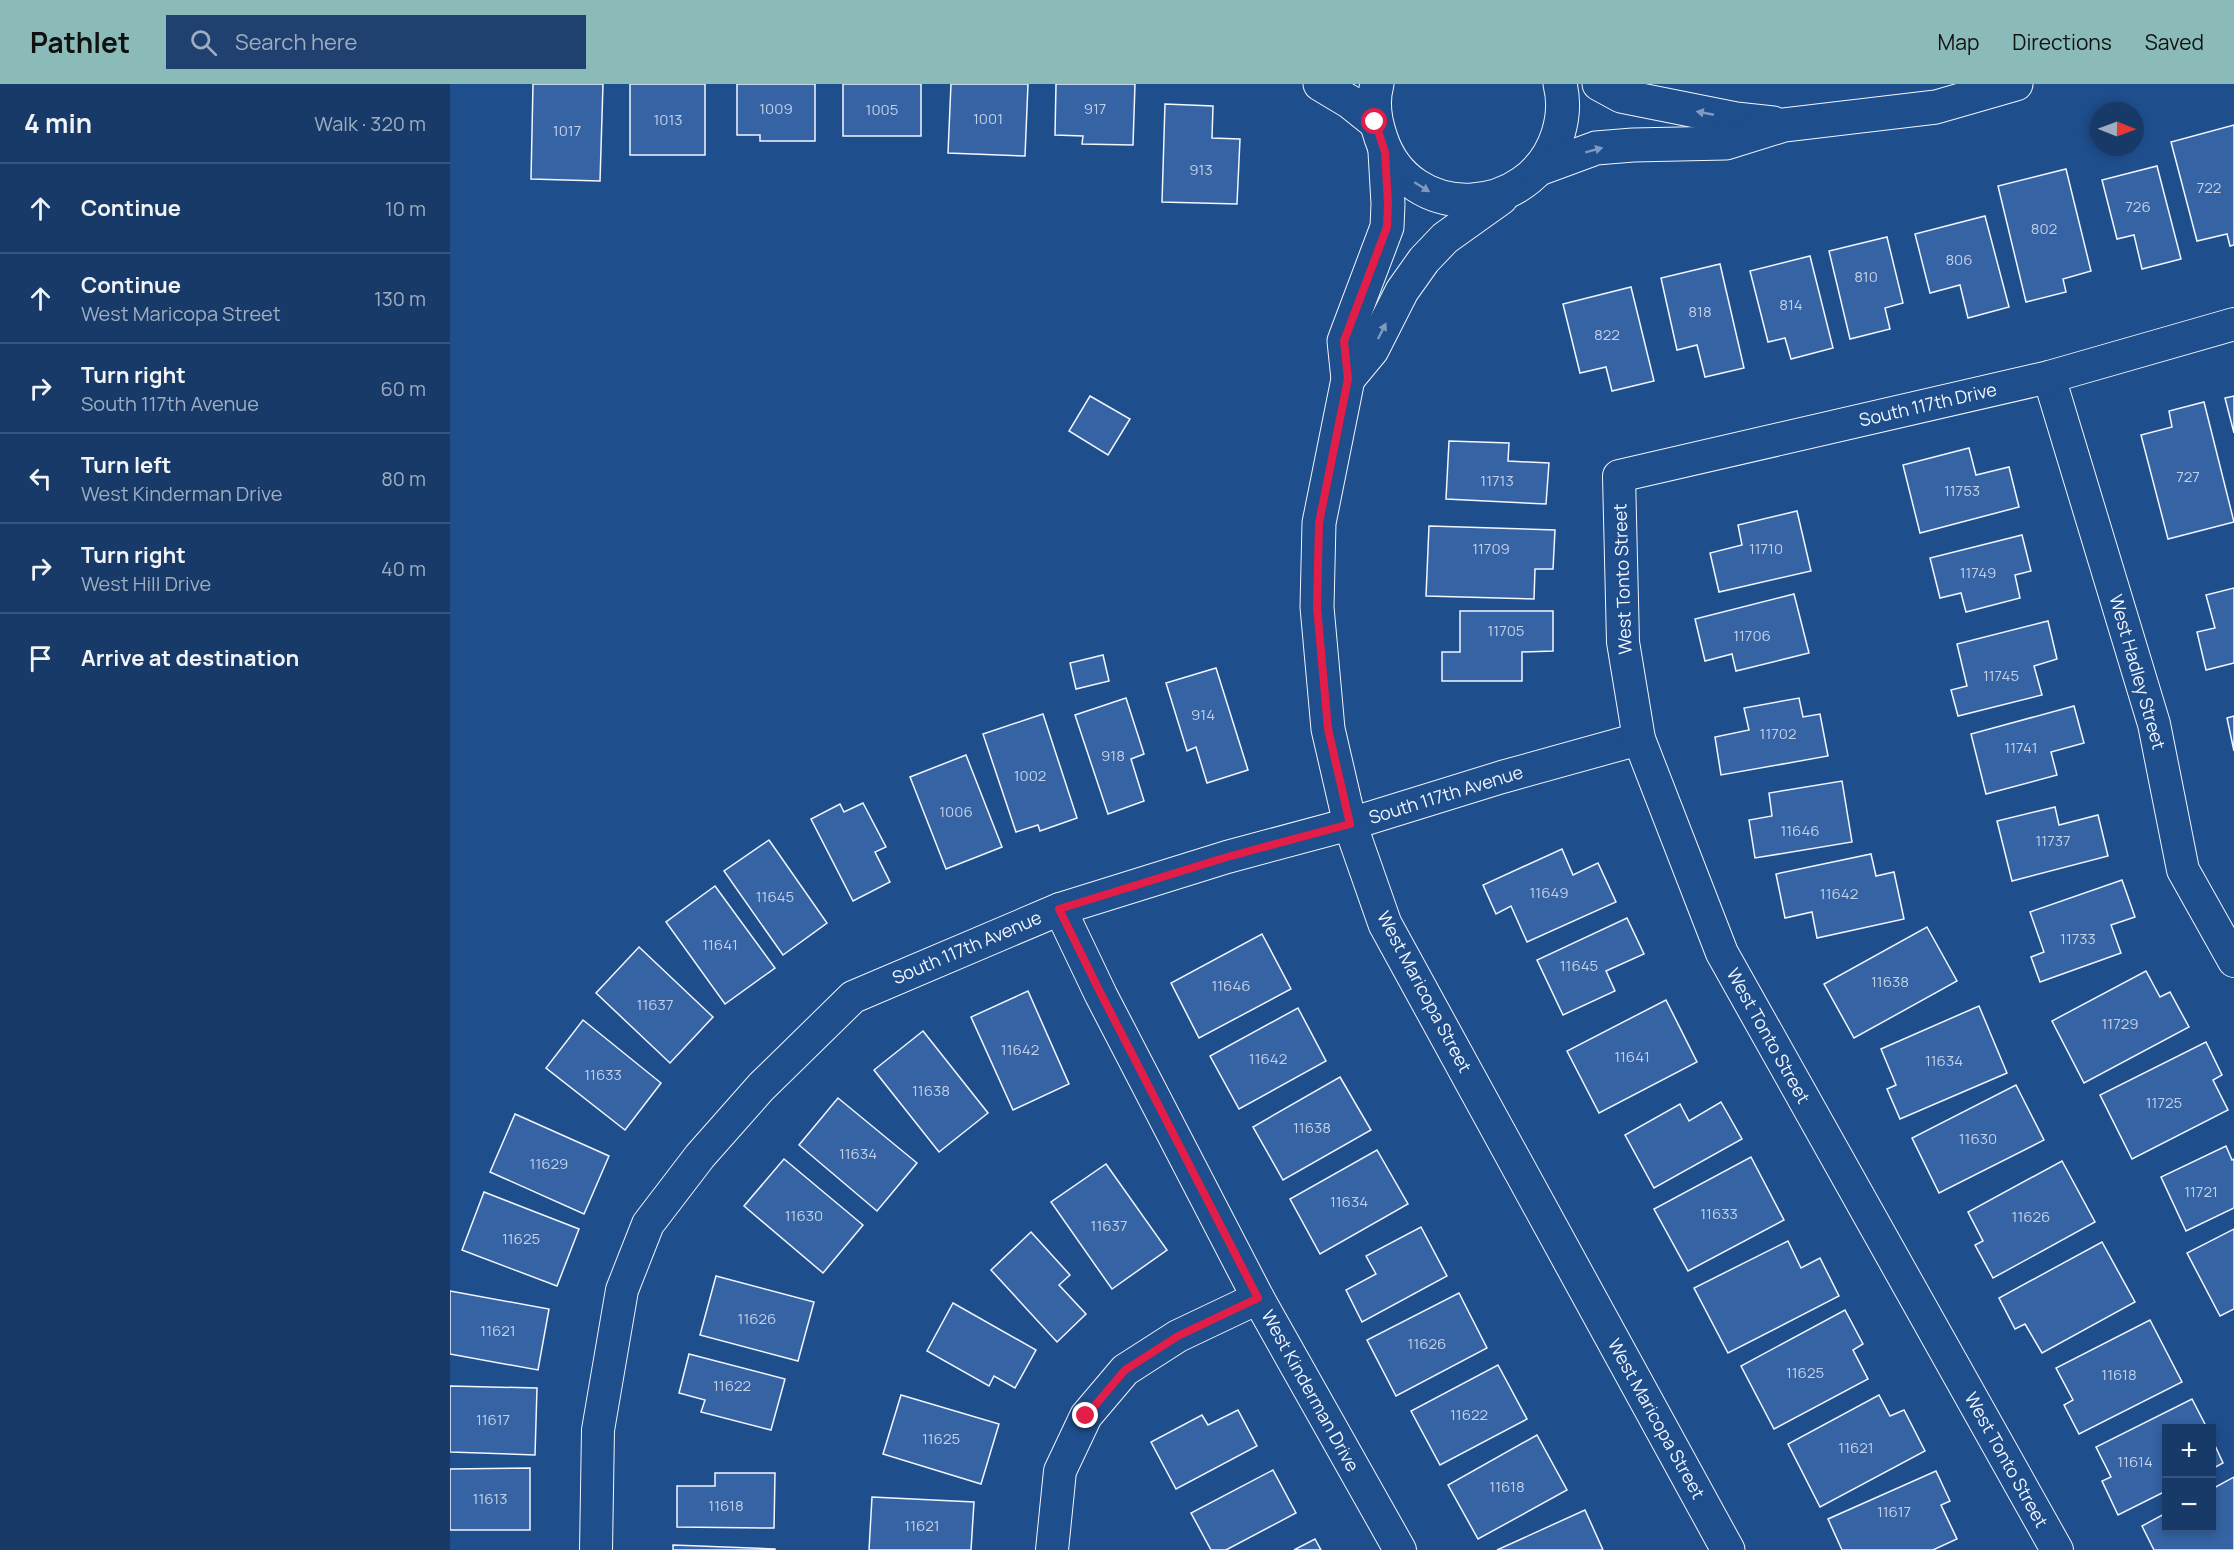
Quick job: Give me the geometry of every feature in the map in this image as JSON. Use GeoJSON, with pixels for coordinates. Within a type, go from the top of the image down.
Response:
{"type":"FeatureCollection","features":[{"type":"Feature","properties":{"kind":"street"},"geometry":{"type":"LineString","coordinates":[[1320,84],[1350,102],[1380,137],[1403,175],[1427,191],[1455,200],[1484,200],[1511,191]]}},
{"type":"Feature","properties":{"kind":"street","name":"West Maricopa Street"},"geometry":{"type":"LineString","coordinates":[[1377,84],[1375,91],[1388,204],[1387,227],[1344,341],[1348,379],[1319,523],[1317,607],[1328,729],[1350,824],[1385,924],[1728,1550]]}},
{"type":"Feature","properties":{"kind":"street"},"geometry":{"type":"LineString","coordinates":[[1539,170],[1554,147],[1562,121],[1560,84]]}},
{"type":"Feature","properties":{"kind":"street"},"geometry":{"type":"LineString","coordinates":[[1599,84],[1621,96],[1736,119],[1784,125]]}},
{"type":"Feature","properties":{"kind":"street"},"geometry":{"type":"LineString","coordinates":[[1539,170],[1596,148],[1726,143],[1784,125],[1936,106],[2016,84]]}},
{"type":"Feature","properties":{"kind":"street","name":"West Maricopa Street"},"geometry":{"type":"LineString","coordinates":[[1348,379],[1372,350],[1402,291],[1424,260],[1445,238],[1539,170]]}},
{"type":"Feature","properties":{"kind":"street","name":"South 117th Drive"},"geometry":{"type":"LineString","coordinates":[[1619,476],[2049,377],[2234,324]]}},
{"type":"Feature","properties":{"kind":"street","name":"West Hadley Street"},"geometry":{"type":"LineString","coordinates":[[2049,377],[2154,724],[2183,870],[2234,961]]}},
{"type":"Feature","properties":{"kind":"street","name":"West Tonto Street"},"geometry":{"type":"LineString","coordinates":[[1619,476],[1623,642],[1639,739],[1722,953],[2057,1550]]}},
{"type":"Feature","properties":{"kind":"street","name":"South 117th Avenue"},"geometry":{"type":"LineString","coordinates":[[596,1550],[598,1430],[622,1290],[648,1224],[700,1156],[761,1087],[853,997],[1059,909],[1227,857],[1350,824],[1502,777],[1639,739]]}},
{"type":"Feature","properties":{"kind":"street","name":"West Kinderman Drive"},"geometry":{"type":"LineString","coordinates":[[1059,909],[1258,1298],[1400,1550]]}},
{"type":"Feature","properties":{"kind":"street"},"geometry":{"type":"LineString","coordinates":[[1052,1550],[1060,1471],[1086,1416],[1125,1370],[1178,1336],[1258,1298]]}},
{"type":"Feature","properties":{"kind":"building"},"geometry":{"type":"Polygon","coordinates":[[[533,84],[603,84],[600,181],[531,179],[533,84]]]}},
{"type":"Feature","properties":{"kind":"building"},"geometry":{"type":"Polygon","coordinates":[[[630,84],[705,84],[705,155],[630,155],[630,84]]]}},
{"type":"Feature","properties":{"kind":"building"},"geometry":{"type":"Polygon","coordinates":[[[737,84],[815,84],[815,141],[760,141],[760,135],[737,135],[737,84]]]}},
{"type":"Feature","properties":{"kind":"building"},"geometry":{"type":"Polygon","coordinates":[[[843,84],[921,84],[921,136],[843,136],[843,84]]]}},
{"type":"Feature","properties":{"kind":"building"},"geometry":{"type":"Polygon","coordinates":[[[951,84],[1028,84],[1025,156],[948,153],[951,84]]]}},
{"type":"Feature","properties":{"kind":"building"},"geometry":{"type":"Polygon","coordinates":[[[1056,84],[1135,84],[1133,145],[1082,144],[1083,136],[1055,135],[1056,84]]]}},
{"type":"Feature","properties":{"kind":"building"},"geometry":{"type":"Polygon","coordinates":[[[1165,104],[1213,106],[1212,138],[1240,139],[1237,204],[1162,202],[1165,104]]]}},
{"type":"Feature","properties":{"kind":"building"},"geometry":{"type":"Polygon","coordinates":[[[2234,125],[2234,245],[2230,246],[2227,234],[2197,241],[2171,142],[2234,125]]]}},
{"type":"Feature","properties":{"kind":"building"},"geometry":{"type":"Polygon","coordinates":[[[2157,166],[2181,259],[2142,269],[2134,235],[2117,239],[2102,180],[2157,166]]]}},
{"type":"Feature","properties":{"kind":"building"},"geometry":{"type":"Polygon","coordinates":[[[2066,169],[2091,271],[2063,279],[2066,292],[2026,302],[1998,186],[2066,169]]]}},
{"type":"Feature","properties":{"kind":"building"},"geometry":{"type":"Polygon","coordinates":[[[1985,216],[2009,307],[1968,318],[1960,285],[1930,293],[1915,234],[1985,216]]]}},
{"type":"Feature","properties":{"kind":"building"},"geometry":{"type":"Polygon","coordinates":[[[1887,237],[1903,303],[1885,308],[1890,329],[1850,339],[1829,251],[1887,237]]]}},
{"type":"Feature","properties":{"kind":"building"},"geometry":{"type":"Polygon","coordinates":[[[1810,256],[1833,348],[1791,359],[1785,338],[1768,342],[1750,271],[1810,256]]]}},
{"type":"Feature","properties":{"kind":"building"},"geometry":{"type":"Polygon","coordinates":[[[1720,264],[1744,368],[1705,377],[1697,345],[1677,350],[1661,278],[1720,264]]]}},
{"type":"Feature","properties":{"kind":"building"},"geometry":{"type":"Polygon","coordinates":[[[1631,287],[1654,381],[1612,391],[1606,367],[1580,373],[1563,304],[1631,287]]]}},
{"type":"Feature","properties":{"kind":"building"},"geometry":{"type":"Polygon","coordinates":[[[1090,396],[1130,419],[1108,455],[1069,431],[1090,396]]]}},
{"type":"Feature","properties":{"kind":"building"},"geometry":{"type":"Polygon","coordinates":[[[2234,396],[2234,433],[2225,398],[2234,396]]]}},
{"type":"Feature","properties":{"kind":"building"},"geometry":{"type":"Polygon","coordinates":[[[2204,402],[2234,522],[2168,539],[2141,435],[2172,427],[2169,411],[2204,402]]]}},
{"type":"Feature","properties":{"kind":"building"},"geometry":{"type":"Polygon","coordinates":[[[1449,441],[1509,443],[1508,461],[1549,463],[1546,504],[1446,499],[1449,441]]]}},
{"type":"Feature","properties":{"kind":"building"},"geometry":{"type":"Polygon","coordinates":[[[1969,448],[1976,475],[2009,467],[2019,507],[1920,533],[1903,465],[1969,448]]]}},
{"type":"Feature","properties":{"kind":"building"},"geometry":{"type":"Polygon","coordinates":[[[1797,511],[1811,571],[1719,592],[1710,553],[1742,545],[1738,525],[1797,511]]]}},
{"type":"Feature","properties":{"kind":"building"},"geometry":{"type":"Polygon","coordinates":[[[1429,526],[1555,530],[1553,569],[1535,569],[1534,599],[1426,596],[1429,526]]]}},
{"type":"Feature","properties":{"kind":"building"},"geometry":{"type":"Polygon","coordinates":[[[2022,535],[2031,571],[2015,575],[2020,598],[1966,612],[1961,593],[1940,598],[1930,558],[2022,535]]]}},
{"type":"Feature","properties":{"kind":"building"},"geometry":{"type":"Polygon","coordinates":[[[2234,588],[2234,663],[2206,670],[2197,632],[2215,628],[2206,595],[2234,588]]]}},
{"type":"Feature","properties":{"kind":"building"},"geometry":{"type":"Polygon","coordinates":[[[1794,594],[1809,653],[1736,671],[1732,654],[1705,661],[1695,619],[1794,594]]]}},
{"type":"Feature","properties":{"kind":"building"},"geometry":{"type":"Polygon","coordinates":[[[1460,611],[1553,611],[1553,651],[1522,652],[1522,681],[1442,681],[1442,652],[1460,652],[1460,611]]]}},
{"type":"Feature","properties":{"kind":"building"},"geometry":{"type":"Polygon","coordinates":[[[2048,621],[2057,659],[2034,666],[2042,695],[1958,716],[1951,690],[1967,686],[1957,644],[2048,621]]]}},
{"type":"Feature","properties":{"kind":"building"},"geometry":{"type":"Polygon","coordinates":[[[1103,655],[1109,681],[1076,689],[1070,663],[1103,655]]]}},
{"type":"Feature","properties":{"kind":"building"},"geometry":{"type":"Polygon","coordinates":[[[1216,668],[1248,770],[1207,783],[1196,747],[1187,751],[1166,683],[1216,668]]]}},
{"type":"Feature","properties":{"kind":"building"},"geometry":{"type":"Polygon","coordinates":[[[1126,698],[1144,754],[1131,759],[1144,801],[1108,814],[1075,715],[1126,698]]]}},
{"type":"Feature","properties":{"kind":"building"},"geometry":{"type":"Polygon","coordinates":[[[1799,698],[1803,717],[1820,714],[1828,756],[1721,775],[1715,737],[1749,730],[1744,708],[1799,698]]]}},
{"type":"Feature","properties":{"kind":"building"},"geometry":{"type":"Polygon","coordinates":[[[2074,706],[2084,743],[2051,752],[2057,775],[1986,794],[1971,734],[2074,706]]]}},
{"type":"Feature","properties":{"kind":"building"},"geometry":{"type":"Polygon","coordinates":[[[1043,714],[1077,818],[1040,831],[1038,825],[1016,832],[983,734],[1043,714]]]}},
{"type":"Feature","properties":{"kind":"building"},"geometry":{"type":"Polygon","coordinates":[[[2234,716],[2234,751],[2227,718],[2234,716]]]}},
{"type":"Feature","properties":{"kind":"building"},"geometry":{"type":"Polygon","coordinates":[[[966,755],[1002,847],[946,869],[910,777],[966,755]]]}},
{"type":"Feature","properties":{"kind":"building"},"geometry":{"type":"Polygon","coordinates":[[[1842,781],[1852,842],[1755,858],[1749,820],[1772,816],[1769,793],[1842,781]]]}},
{"type":"Feature","properties":{"kind":"building"},"geometry":{"type":"Polygon","coordinates":[[[863,803],[886,847],[875,852],[890,882],[853,901],[811,819],[840,804],[844,812],[863,803]]]}},
{"type":"Feature","properties":{"kind":"building"},"geometry":{"type":"Polygon","coordinates":[[[2055,807],[2059,825],[2098,815],[2108,856],[2012,881],[1997,821],[2055,807]]]}},
{"type":"Feature","properties":{"kind":"building"},"geometry":{"type":"Polygon","coordinates":[[[769,840],[827,923],[783,955],[724,871],[769,840]]]}},
{"type":"Feature","properties":{"kind":"building"},"geometry":{"type":"Polygon","coordinates":[[[1562,849],[1573,875],[1598,863],[1616,902],[1527,942],[1511,906],[1496,914],[1483,885],[1562,849]]]}},
{"type":"Feature","properties":{"kind":"building"},"geometry":{"type":"Polygon","coordinates":[[[1871,854],[1876,876],[1894,872],[1904,919],[1817,938],[1812,912],[1785,918],[1776,874],[1871,854]]]}},
{"type":"Feature","properties":{"kind":"building"},"geometry":{"type":"Polygon","coordinates":[[[2122,880],[2135,917],[2111,925],[2121,953],[2040,982],[2031,957],[2044,952],[2030,912],[2122,880]]]}},
{"type":"Feature","properties":{"kind":"building"},"geometry":{"type":"Polygon","coordinates":[[[715,886],[775,968],[725,1004],[666,922],[715,886]]]}},
{"type":"Feature","properties":{"kind":"building"},"geometry":{"type":"Polygon","coordinates":[[[1627,918],[1644,954],[1606,971],[1615,991],[1563,1015],[1537,960],[1627,918]]]}},
{"type":"Feature","properties":{"kind":"building"},"geometry":{"type":"Polygon","coordinates":[[[1927,927],[1957,981],[1854,1038],[1824,984],[1927,927]]]}},
{"type":"Feature","properties":{"kind":"building"},"geometry":{"type":"Polygon","coordinates":[[[1262,934],[1291,989],[1199,1038],[1171,983],[1262,934]]]}},
{"type":"Feature","properties":{"kind":"building"},"geometry":{"type":"Polygon","coordinates":[[[639,947],[713,1017],[670,1063],[596,993],[639,947]]]}},
{"type":"Feature","properties":{"kind":"building"},"geometry":{"type":"Polygon","coordinates":[[[2146,971],[2160,997],[2170,992],[2189,1027],[2084,1083],[2052,1021],[2146,971]]]}},
{"type":"Feature","properties":{"kind":"building"},"geometry":{"type":"Polygon","coordinates":[[[1028,991],[1069,1084],[1013,1110],[971,1017],[1028,991]]]}},
{"type":"Feature","properties":{"kind":"building"},"geometry":{"type":"Polygon","coordinates":[[[1666,1000],[1697,1062],[1599,1113],[1567,1051],[1666,1000]]]}},
{"type":"Feature","properties":{"kind":"building"},"geometry":{"type":"Polygon","coordinates":[[[1979,1006],[2007,1073],[1900,1119],[1887,1089],[1896,1085],[1881,1049],[1979,1006]]]}},
{"type":"Feature","properties":{"kind":"building"},"geometry":{"type":"Polygon","coordinates":[[[1298,1008],[1326,1061],[1239,1109],[1210,1056],[1298,1008]]]}},
{"type":"Feature","properties":{"kind":"building"},"geometry":{"type":"Polygon","coordinates":[[[583,1020],[661,1083],[625,1130],[546,1068],[583,1020]]]}},
{"type":"Feature","properties":{"kind":"building"},"geometry":{"type":"Polygon","coordinates":[[[923,1031],[988,1113],[939,1152],[874,1070],[923,1031]]]}},
{"type":"Feature","properties":{"kind":"building"},"geometry":{"type":"Polygon","coordinates":[[[2206,1042],[2222,1075],[2213,1080],[2228,1110],[2132,1159],[2100,1095],[2206,1042]]]}},
{"type":"Feature","properties":{"kind":"building"},"geometry":{"type":"Polygon","coordinates":[[[1340,1077],[1371,1130],[1283,1180],[1253,1127],[1340,1077]]]}},
{"type":"Feature","properties":{"kind":"building"},"geometry":{"type":"Polygon","coordinates":[[[2016,1085],[2044,1140],[1939,1193],[1912,1138],[2016,1085]]]}},
{"type":"Feature","properties":{"kind":"building"},"geometry":{"type":"Polygon","coordinates":[[[838,1098],[917,1163],[877,1211],[799,1145],[838,1098]]]}},
{"type":"Feature","properties":{"kind":"building"},"geometry":{"type":"Polygon","coordinates":[[[1721,1102],[1742,1139],[1654,1188],[1625,1135],[1680,1104],[1689,1121],[1721,1102]]]}},
{"type":"Feature","properties":{"kind":"building"},"geometry":{"type":"Polygon","coordinates":[[[515,1114],[609,1156],[584,1214],[490,1172],[515,1114]]]}},
{"type":"Feature","properties":{"kind":"building"},"geometry":{"type":"Polygon","coordinates":[[[2226,1146],[2232,1160],[2234,1159],[2234,1208],[2186,1231],[2161,1177],[2226,1146]]]}},
{"type":"Feature","properties":{"kind":"building"},"geometry":{"type":"Polygon","coordinates":[[[1377,1150],[1408,1204],[1320,1254],[1290,1199],[1377,1150]]]}},
{"type":"Feature","properties":{"kind":"building"},"geometry":{"type":"Polygon","coordinates":[[[1751,1157],[1784,1220],[1688,1271],[1654,1209],[1751,1157]]]}},
{"type":"Feature","properties":{"kind":"building"},"geometry":{"type":"Polygon","coordinates":[[[784,1159],[863,1225],[823,1273],[744,1206],[784,1159]]]}},
{"type":"Feature","properties":{"kind":"building"},"geometry":{"type":"Polygon","coordinates":[[[2062,1161],[2095,1222],[1993,1278],[1975,1245],[1983,1241],[1968,1212],[2062,1161]]]}},
{"type":"Feature","properties":{"kind":"building"},"geometry":{"type":"Polygon","coordinates":[[[1106,1164],[1167,1250],[1112,1289],[1051,1202],[1106,1164]]]}},
{"type":"Feature","properties":{"kind":"building"},"geometry":{"type":"Polygon","coordinates":[[[484,1192],[579,1229],[557,1286],[462,1250],[484,1192]]]}},
{"type":"Feature","properties":{"kind":"building"},"geometry":{"type":"Polygon","coordinates":[[[1421,1227],[1447,1276],[1362,1322],[1346,1290],[1376,1274],[1366,1256],[1421,1227]]]}},
{"type":"Feature","properties":{"kind":"building"},"geometry":{"type":"Polygon","coordinates":[[[2234,1229],[2234,1309],[2220,1316],[2187,1253],[2234,1229]]]}},
{"type":"Feature","properties":{"kind":"building"},"geometry":{"type":"Polygon","coordinates":[[[1031,1232],[1070,1275],[1059,1285],[1086,1314],[1057,1342],[991,1270],[1031,1232]]]}},
{"type":"Feature","properties":{"kind":"building"},"geometry":{"type":"Polygon","coordinates":[[[1788,1241],[1801,1268],[1820,1258],[1839,1296],[1728,1353],[1694,1288],[1788,1241]]]}},
{"type":"Feature","properties":{"kind":"building"},"geometry":{"type":"Polygon","coordinates":[[[2102,1242],[2135,1302],[2042,1353],[2025,1324],[2015,1329],[1999,1298],[2102,1242]]]}},
{"type":"Feature","properties":{"kind":"building"},"geometry":{"type":"Polygon","coordinates":[[[716,1276],[814,1302],[798,1361],[700,1335],[716,1276]]]}},
{"type":"Feature","properties":{"kind":"building"},"geometry":{"type":"Polygon","coordinates":[[[450,1291],[549,1309],[538,1370],[450,1354],[450,1291]]]}},
{"type":"Feature","properties":{"kind":"building"},"geometry":{"type":"Polygon","coordinates":[[[1459,1293],[1487,1348],[1396,1396],[1367,1340],[1459,1293]]]}},
{"type":"Feature","properties":{"kind":"building"},"geometry":{"type":"Polygon","coordinates":[[[953,1303],[1036,1350],[1015,1388],[994,1376],[989,1386],[927,1351],[953,1303]]]}},
{"type":"Feature","properties":{"kind":"building"},"geometry":{"type":"Polygon","coordinates":[[[1845,1310],[1863,1344],[1853,1350],[1868,1379],[1774,1429],[1741,1366],[1845,1310]]]}},
{"type":"Feature","properties":{"kind":"building"},"geometry":{"type":"Polygon","coordinates":[[[2150,1320],[2182,1382],[2079,1434],[2064,1405],[2073,1400],[2056,1368],[2150,1320]]]}},
{"type":"Feature","properties":{"kind":"building"},"geometry":{"type":"Polygon","coordinates":[[[689,1354],[785,1379],[771,1430],[701,1412],[705,1400],[679,1393],[689,1354]]]}},
{"type":"Feature","properties":{"kind":"building"},"geometry":{"type":"Polygon","coordinates":[[[1498,1365],[1527,1419],[1440,1465],[1411,1411],[1498,1365]]]}},
{"type":"Feature","properties":{"kind":"building"},"geometry":{"type":"Polygon","coordinates":[[[450,1386],[537,1388],[535,1455],[450,1452],[450,1386]]]}},
{"type":"Feature","properties":{"kind":"building"},"geometry":{"type":"Polygon","coordinates":[[[901,1395],[999,1424],[981,1484],[883,1454],[901,1395]]]}},
{"type":"Feature","properties":{"kind":"building"},"geometry":{"type":"Polygon","coordinates":[[[1879,1395],[1890,1416],[1904,1410],[1925,1451],[1820,1507],[1788,1444],[1879,1395]]]}},
{"type":"Feature","properties":{"kind":"building"},"geometry":{"type":"Polygon","coordinates":[[[2192,1399],[2205,1424],[2162,1424],[2162,1493],[2118,1515],[2102,1481],[2111,1477],[2096,1447],[2192,1399]]]}},
{"type":"Feature","properties":{"kind":"building"},"geometry":{"type":"Polygon","coordinates":[[[1238,1410],[1257,1446],[1176,1489],[1151,1442],[1202,1415],[1208,1425],[1238,1410]]]}},
{"type":"Feature","properties":{"kind":"building"},"geometry":{"type":"Polygon","coordinates":[[[1537,1435],[1567,1490],[1478,1539],[1448,1485],[1537,1435]]]}},
{"type":"Feature","properties":{"kind":"building"},"geometry":{"type":"Polygon","coordinates":[[[2216,1448],[2223,1463],[2216,1467],[2216,1448]]]}},
{"type":"Feature","properties":{"kind":"building"},"geometry":{"type":"Polygon","coordinates":[[[530,1468],[530,1530],[450,1530],[450,1469],[530,1468]]]}},
{"type":"Feature","properties":{"kind":"building"},"geometry":{"type":"Polygon","coordinates":[[[1273,1470],[1296,1513],[1226,1550],[1211,1550],[1191,1513],[1273,1470]]]}},
{"type":"Feature","properties":{"kind":"building"},"geometry":{"type":"Polygon","coordinates":[[[1936,1471],[1950,1501],[1941,1505],[1957,1539],[1933,1550],[1842,1550],[1828,1519],[1936,1471]]]}},
{"type":"Feature","properties":{"kind":"building"},"geometry":{"type":"Polygon","coordinates":[[[715,1473],[775,1473],[774,1528],[677,1527],[677,1486],[715,1486],[715,1473]]]}},
{"type":"Feature","properties":{"kind":"building"},"geometry":{"type":"Polygon","coordinates":[[[2234,1477],[2234,1550],[2154,1550],[2142,1526],[2162,1515],[2162,1532],[2216,1532],[2216,1487],[2234,1477]]]}},
{"type":"Feature","properties":{"kind":"building"},"geometry":{"type":"Polygon","coordinates":[[[872,1497],[974,1502],[971,1550],[869,1550],[872,1497]]]}},
{"type":"Feature","properties":{"kind":"building"},"geometry":{"type":"Polygon","coordinates":[[[1585,1510],[1603,1550],[1497,1550],[1585,1510]]]}},
{"type":"Feature","properties":{"kind":"building"},"geometry":{"type":"Polygon","coordinates":[[[1315,1539],[1321,1550],[1294,1550],[1315,1539]]]}},
{"type":"Feature","properties":{"kind":"building"},"geometry":{"type":"Polygon","coordinates":[[[673,1545],[775,1549],[775,1550],[673,1550],[673,1545]]]}},
{"type":"Feature","properties":{"kind":"route"},"geometry":{"type":"LineString","coordinates":[[1086,1416],[1125,1370],[1178,1336],[1258,1298],[1059,909],[1227,857],[1350,824],[1328,729],[1317,607],[1319,523],[1348,379],[1344,341],[1387,227],[1385,152],[1375,122]]}}]}
